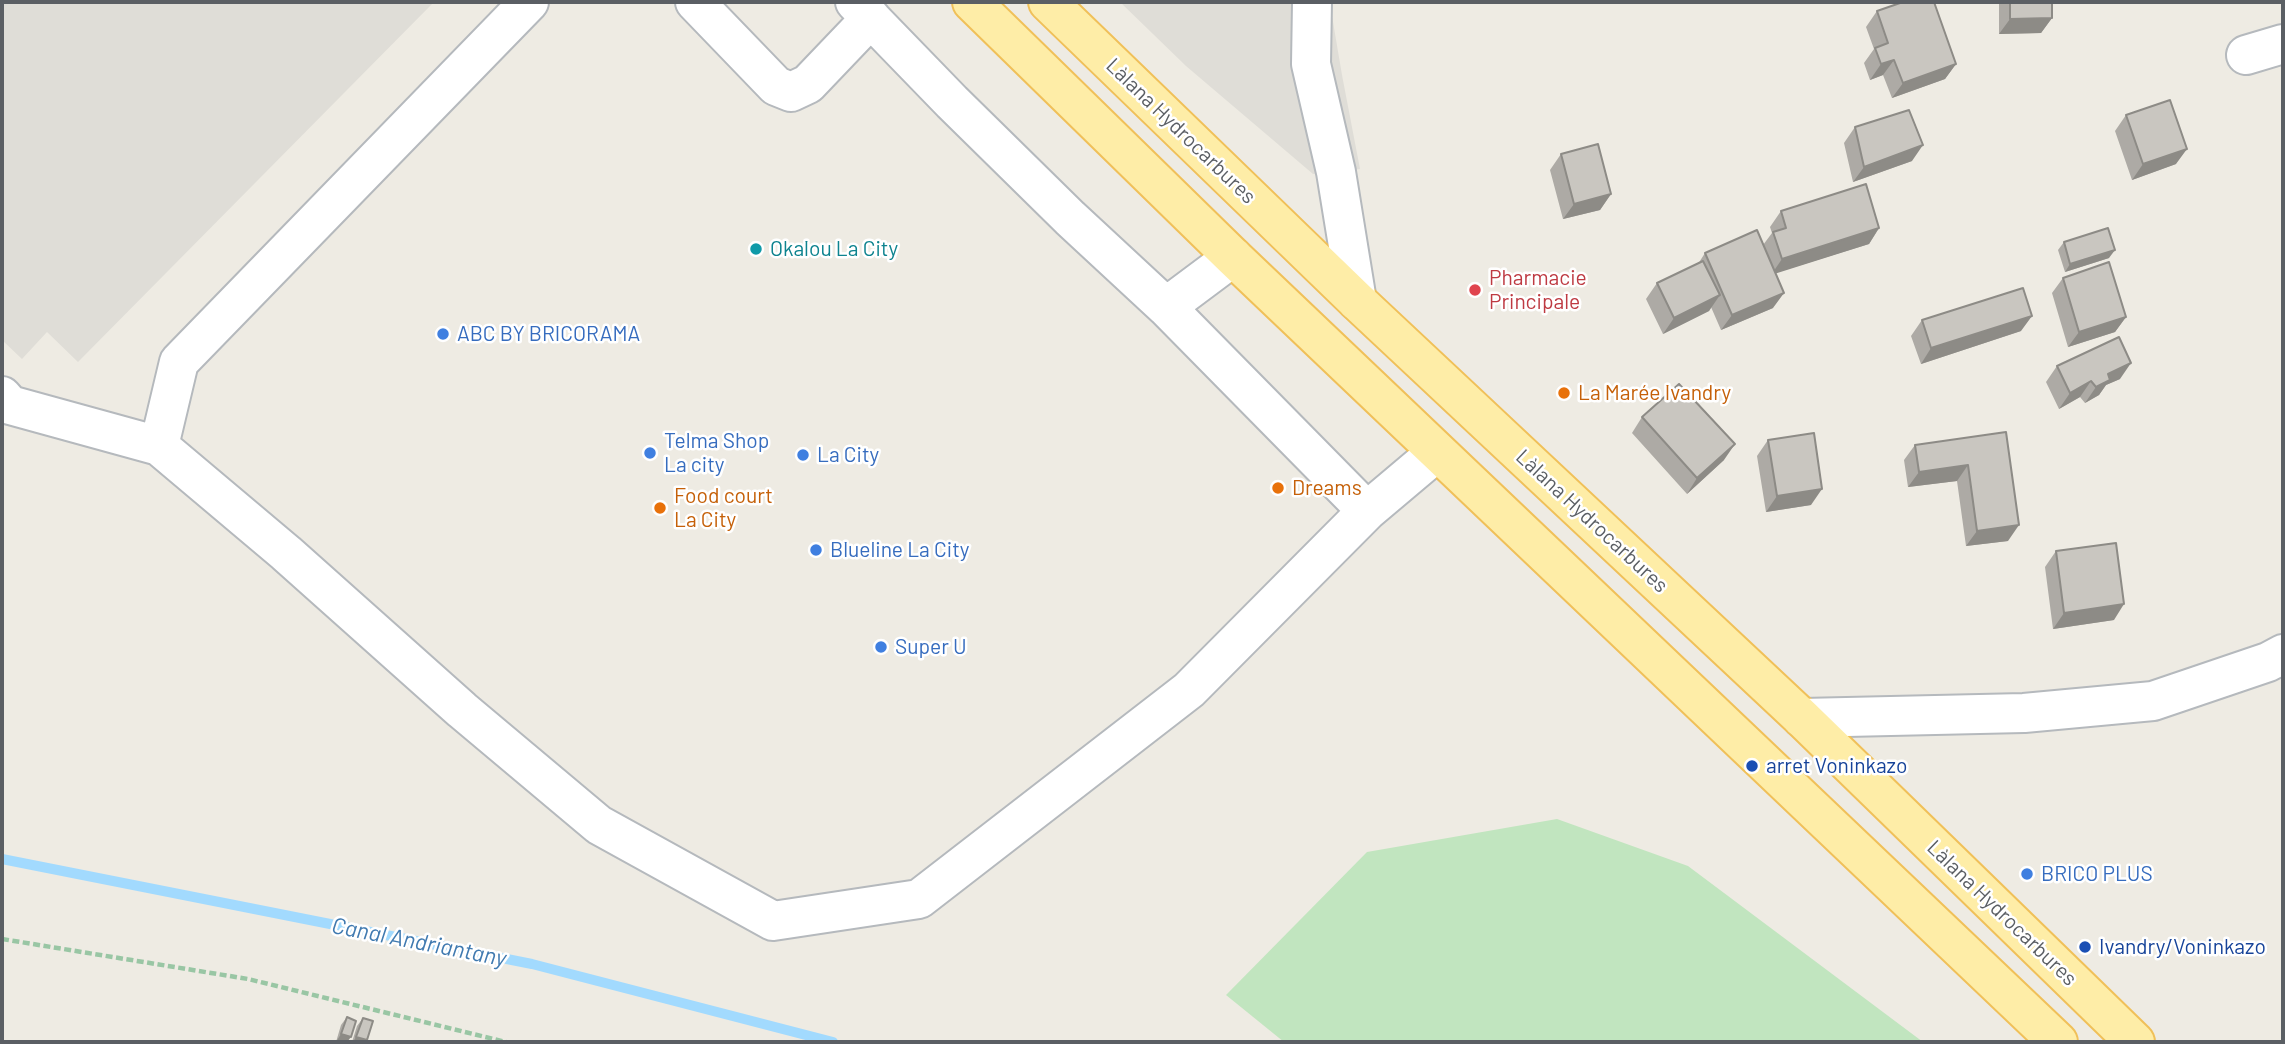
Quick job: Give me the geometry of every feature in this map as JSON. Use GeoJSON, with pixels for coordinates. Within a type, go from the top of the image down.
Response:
{"type":"FeatureCollection","features":[{"type":"Feature","properties":{"kind":"main road"},"geometry":{"type":"LineString","coordinates":[[972,2],[1233,257],[2058,1042]]}},
{"type":"Feature","properties":{"kind":"main road","name":"Làlana Hydrocarbures"},"geometry":{"type":"LineString","coordinates":[[1048,2],[1357,301],[1802,718],[2135,1042]]}},
{"type":"Feature","properties":{"kind":"street"},"geometry":{"type":"LineString","coordinates":[[159,446],[179,362],[529,2]]}},
{"type":"Feature","properties":{"kind":"street"},"geometry":{"type":"LineString","coordinates":[[695,2],[776,86],[791,92],[808,84],[863,10],[1070,218],[1166,307],[1367,511]]}},
{"type":"Feature","properties":{"kind":"street"},"geometry":{"type":"LineString","coordinates":[[1312,2],[1311,64],[1336,172],[1357,301]]}},
{"type":"Feature","properties":{"kind":"street"},"geometry":{"type":"LineString","coordinates":[[2246,55],[2283,44]]}},
{"type":"Feature","properties":{"kind":"street"},"geometry":{"type":"LineString","coordinates":[[1166,307],[1233,257]]}},
{"type":"Feature","properties":{"kind":"street"},"geometry":{"type":"LineString","coordinates":[[2,396],[10,405],[159,446],[286,553],[462,710],[599,825],[773,921],[919,899],[1189,690],[1367,511],[1437,452]]}},
{"type":"Feature","properties":{"kind":"street"},"geometry":{"type":"LineString","coordinates":[[1802,718],[2024,713],[2153,701],[2268,662],[2283,654]]}},
{"type":"Feature","properties":{"kind":"path"},"geometry":{"type":"LineString","coordinates":[[2,939],[248,979],[506,1042]]}},
{"type":"Feature","properties":{"kind":"shaded area"},"geometry":{"type":"Polygon","coordinates":[[[2,2],[434,2],[78,362],[47,332],[22,359],[2,340],[2,2]]]}},
{"type":"Feature","properties":{"kind":"shaded area"},"geometry":{"type":"Polygon","coordinates":[[[1120,2],[1332,2],[1332,16],[1360,169],[1313,174],[1186,66],[1120,2]]]}},
{"type":"Feature","properties":{"kind":"green space"},"geometry":{"type":"Polygon","coordinates":[[[1557,819],[1688,866],[1923,1042],[1284,1042],[1226,995],[1367,852],[1557,819]]]}},
{"type":"Feature","properties":{"kind":"building"},"geometry":{"type":"Polygon","coordinates":[[[1903,2],[1934,2],[1956,64],[1903,83],[1894,60],[1881,64],[1875,48],[1888,43],[1877,11],[1903,2]]]}},
{"type":"Feature","properties":{"kind":"building"},"geometry":{"type":"Polygon","coordinates":[[[2010,2],[2052,2],[2052,18],[2010,19],[2010,2]]]}},
{"type":"Feature","properties":{"kind":"building"},"geometry":{"type":"Polygon","coordinates":[[[2170,100],[2187,149],[2143,164],[2126,115],[2170,100]]]}},
{"type":"Feature","properties":{"kind":"building"},"geometry":{"type":"Polygon","coordinates":[[[1909,110],[1923,145],[1864,167],[1855,127],[1909,110]]]}},
{"type":"Feature","properties":{"kind":"building"},"geometry":{"type":"Polygon","coordinates":[[[1598,144],[1611,194],[1574,204],[1561,154],[1598,144]]]}},
{"type":"Feature","properties":{"kind":"building"},"geometry":{"type":"Polygon","coordinates":[[[1866,184],[1879,228],[1782,259],[1773,232],[1786,228],[1781,211],[1866,184]]]}},
{"type":"Feature","properties":{"kind":"building"},"geometry":{"type":"Polygon","coordinates":[[[2108,228],[2115,250],[2070,264],[2064,242],[2108,228]]]}},
{"type":"Feature","properties":{"kind":"building"},"geometry":{"type":"Polygon","coordinates":[[[1757,230],[1784,293],[1732,315],[1705,253],[1757,230]]]}},
{"type":"Feature","properties":{"kind":"building"},"geometry":{"type":"Polygon","coordinates":[[[1703,261],[1720,295],[1674,318],[1657,283],[1703,261]]]}},
{"type":"Feature","properties":{"kind":"building"},"geometry":{"type":"Polygon","coordinates":[[[2109,262],[2126,317],[2079,332],[2063,278],[2109,262]]]}},
{"type":"Feature","properties":{"kind":"building"},"geometry":{"type":"Polygon","coordinates":[[[2023,288],[2032,316],[1931,348],[1922,320],[2023,288]]]}},
{"type":"Feature","properties":{"kind":"building"},"geometry":{"type":"Polygon","coordinates":[[[2119,337],[2131,363],[2108,374],[2110,380],[2096,387],[2091,381],[2070,393],[2057,366],[2119,337]]]}},
{"type":"Feature","properties":{"kind":"building"},"geometry":{"type":"Polygon","coordinates":[[[1679,384],[1735,444],[1697,478],[1642,417],[1679,384]]]}},
{"type":"Feature","properties":{"kind":"building"},"geometry":{"type":"Polygon","coordinates":[[[2006,432],[2019,525],[1977,531],[1968,465],[1919,472],[1915,445],[2006,432]]]}},
{"type":"Feature","properties":{"kind":"building"},"geometry":{"type":"Polygon","coordinates":[[[1814,433],[1822,489],[1777,496],[1768,440],[1814,433]]]}},
{"type":"Feature","properties":{"kind":"building"},"geometry":{"type":"Polygon","coordinates":[[[2116,543],[2124,604],[2064,613],[2056,551],[2116,543]]]}},
{"type":"Feature","properties":{"kind":"building"},"geometry":{"type":"Polygon","coordinates":[[[347,1017],[356,1021],[351,1037],[341,1034],[347,1017]]]}},
{"type":"Feature","properties":{"kind":"building"},"geometry":{"type":"Polygon","coordinates":[[[363,1018],[373,1021],[367,1040],[356,1037],[363,1018]]]}},
{"type":"Feature","properties":{"kind":"waterway","name":"Canal Andriantany"},"geometry":{"type":"LineString","coordinates":[[2,859],[532,964],[833,1042]]}},
{"type":"Feature","properties":{"kind":"place","name":"Okalou La City"},"geometry":{"type":"Point","coordinates":[756,249]}},
{"type":"Feature","properties":{"kind":"place","name":"Pharmacie Principale"},"geometry":{"type":"Point","coordinates":[1475,290]}},
{"type":"Feature","properties":{"kind":"place","name":"ABC BY BRICORAMA"},"geometry":{"type":"Point","coordinates":[443,334]}},
{"type":"Feature","properties":{"kind":"place","name":"La Marée Ivandry"},"geometry":{"type":"Point","coordinates":[1564,393]}},
{"type":"Feature","properties":{"kind":"place","name":"Telma Shop La city"},"geometry":{"type":"Point","coordinates":[650,453]}},
{"type":"Feature","properties":{"kind":"place","name":"La City"},"geometry":{"type":"Point","coordinates":[803,455]}},
{"type":"Feature","properties":{"kind":"place","name":"Dreams"},"geometry":{"type":"Point","coordinates":[1278,488]}},
{"type":"Feature","properties":{"kind":"place","name":"Food court La City"},"geometry":{"type":"Point","coordinates":[660,508]}},
{"type":"Feature","properties":{"kind":"place","name":"Blueline La City"},"geometry":{"type":"Point","coordinates":[816,550]}},
{"type":"Feature","properties":{"kind":"place","name":"Super U"},"geometry":{"type":"Point","coordinates":[881,647]}},
{"type":"Feature","properties":{"kind":"place","name":"arret Voninkazo"},"geometry":{"type":"Point","coordinates":[1752,766]}},
{"type":"Feature","properties":{"kind":"place","name":"BRICO PLUS"},"geometry":{"type":"Point","coordinates":[2027,874]}},
{"type":"Feature","properties":{"kind":"place","name":"Ivandry/Voninkazo"},"geometry":{"type":"Point","coordinates":[2085,947]}}]}
